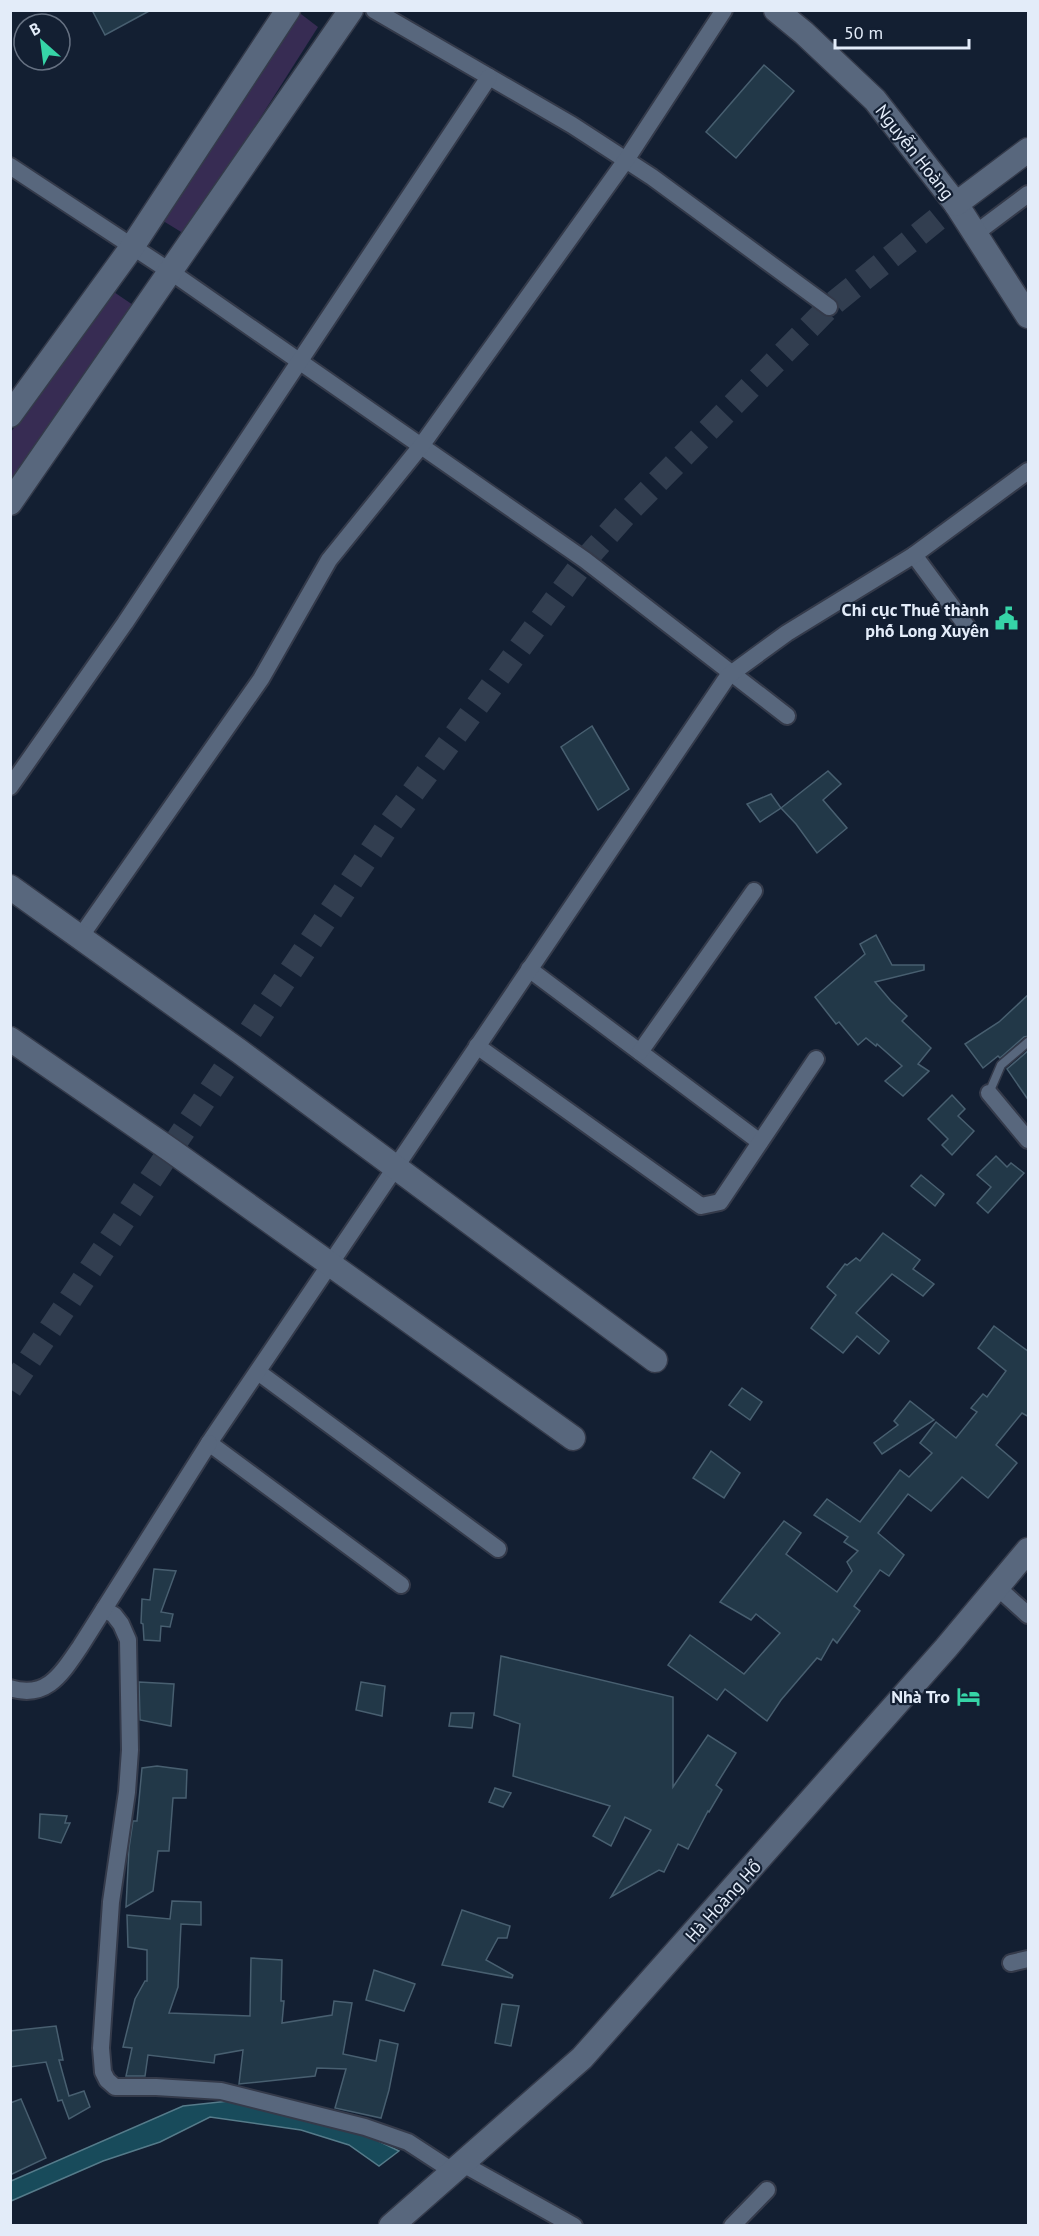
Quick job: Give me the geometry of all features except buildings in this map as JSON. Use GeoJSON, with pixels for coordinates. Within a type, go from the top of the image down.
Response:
{"type":"FeatureCollection","features":[{"type":"Feature","properties":{"kind":"street"},"geometry":{"type":"LineString","coordinates":[[10,415],[132,247],[288,10]]}},
{"type":"Feature","properties":{"kind":"street"},"geometry":{"type":"LineString","coordinates":[[10,503],[351,10]]}},
{"type":"Feature","properties":{"kind":"street"},"geometry":{"type":"LineString","coordinates":[[374,10],[572,124],[626,160],[829,307]]}},
{"type":"Feature","properties":{"kind":"street"},"geometry":{"type":"LineString","coordinates":[[81,936],[261,679],[328,560],[421,446],[626,160],[724,10]]}},
{"type":"Feature","properties":{"kind":"street","name":"Nguyễn Hoàng"},"geometry":{"type":"LineString","coordinates":[[776,10],[804,33],[875,100],[956,204],[1029,316]]}},
{"type":"Feature","properties":{"kind":"street"},"geometry":{"type":"LineString","coordinates":[[10,787],[125,623],[489,77]]}},
{"type":"Feature","properties":{"kind":"street"},"geometry":{"type":"LineString","coordinates":[[956,204],[1029,150]]}},
{"type":"Feature","properties":{"kind":"street"},"geometry":{"type":"LineString","coordinates":[[10,166],[171,272],[585,560],[787,716]]}},
{"type":"Feature","properties":{"kind":"street"},"geometry":{"type":"LineString","coordinates":[[976,233],[1029,194]]}},
{"type":"Feature","properties":{"kind":"street"},"geometry":{"type":"LineString","coordinates":[[10,1688],[29,1691],[43,1688],[58,1678],[209,1443],[329,1263],[731,674],[787,633],[914,555],[1029,471]]}},
{"type":"Feature","properties":{"kind":"street"},"geometry":{"type":"LineString","coordinates":[[914,555],[968,628]]}},
{"type":"Feature","properties":{"kind":"street"},"geometry":{"type":"LineString","coordinates":[[10,887],[81,936],[655,1360]]}},
{"type":"Feature","properties":{"kind":"street"},"geometry":{"type":"LineString","coordinates":[[640,1052],[754,891]]}},
{"type":"Feature","properties":{"kind":"street"},"geometry":{"type":"LineString","coordinates":[[529,969],[760,1142]]}},
{"type":"Feature","properties":{"kind":"street"},"geometry":{"type":"LineString","coordinates":[[12,1045],[172,1150],[573,1438]]}},
{"type":"Feature","properties":{"kind":"street"},"geometry":{"type":"LineString","coordinates":[[477,1046],[702,1206],[720,1202],[816,1059]]}},
{"type":"Feature","properties":{"kind":"street"},"geometry":{"type":"LineString","coordinates":[[989,1093],[1029,1140]]}},
{"type":"Feature","properties":{"kind":"street"},"geometry":{"type":"LineString","coordinates":[[258,1372],[498,1549]]}},
{"type":"Feature","properties":{"kind":"street"},"geometry":{"type":"LineString","coordinates":[[209,1443],[401,1584]]}},
{"type":"Feature","properties":{"kind":"street","name":"Hà Hoàng Hổ"},"geometry":{"type":"LineString","coordinates":[[391,2226],[451,2165],[582,2058],[900,1701],[1029,1550]]}},
{"type":"Feature","properties":{"kind":"street"},"geometry":{"type":"LineString","coordinates":[[997,1587],[1029,1615]]}},
{"type":"Feature","properties":{"kind":"street"},"geometry":{"type":"LineString","coordinates":[[104,1609],[114,1615],[125,1631],[130,1667],[127,1792],[111,1902],[101,2049],[103,2072],[107,2080],[115,2087],[221,2091],[365,2127],[408,2142],[574,2226]]}},
{"type":"Feature","properties":{"kind":"street"},"geometry":{"type":"LineString","coordinates":[[1011,1963],[1029,1959]]}},
{"type":"Feature","properties":{"kind":"street"},"geometry":{"type":"LineString","coordinates":[[732,2226],[767,2190]]}},
{"type":"Feature","properties":{"kind":"lane"},"geometry":{"type":"LineString","coordinates":[[989,1093],[1001,1065],[1029,1042]]}},
{"type":"Feature","properties":{"kind":"shaded area"},"geometry":{"type":"Polygon","coordinates":[[[297,11],[318,27],[186,235],[160,219],[297,11]]]}},
{"type":"Feature","properties":{"kind":"shaded area"},"geometry":{"type":"Polygon","coordinates":[[[111,290],[136,307],[11,488],[11,432],[111,290]]]}},
{"type":"Feature","properties":{"kind":"water"},"geometry":{"type":"Polygon","coordinates":[[[229,2101],[364,2134],[399,2151],[379,2166],[349,2145],[301,2130],[210,2117],[160,2142],[103,2161],[11,2201],[11,2181],[183,2106],[229,2101]]]}},
{"type":"Feature","properties":{"kind":"tunnel"},"geometry":{"type":"LineString","coordinates":[[10,1389],[388,826],[585,560],[626,514],[829,307],[956,204]]}},
{"type":"Feature","properties":{"kind":"place","name":"Chi cục Thuế thành phố Long Xuyên"},"geometry":{"type":"Point","coordinates":[1007,619]}},
{"type":"Feature","properties":{"kind":"place","name":"Nhà Tro"},"geometry":{"type":"Point","coordinates":[968,1696]}}]}
